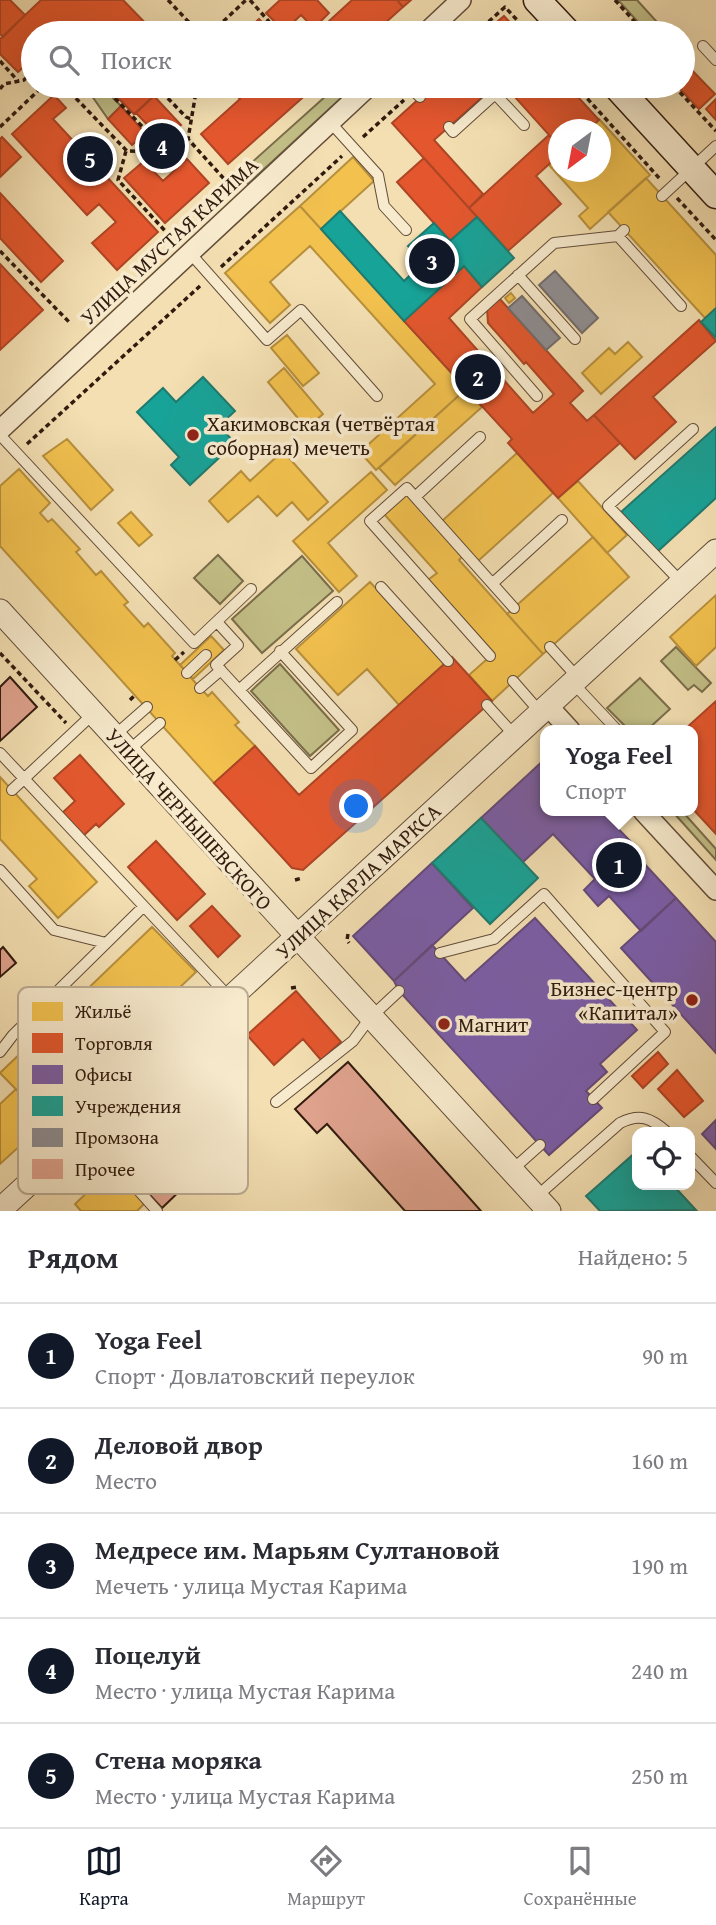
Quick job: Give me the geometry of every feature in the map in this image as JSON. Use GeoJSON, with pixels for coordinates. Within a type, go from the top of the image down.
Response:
{"type":"FeatureCollection","features":[{"type":"Feature","properties":{"kind":"main road"},"geometry":{"type":"LineString","coordinates":[[537,0],[557,21]]}},
{"type":"Feature","properties":{"kind":"main road"},"geometry":{"type":"LineString","coordinates":[[627,98],[716,195]]}},
{"type":"Feature","properties":{"kind":"street"},"geometry":{"type":"LineString","coordinates":[[439,21],[461,0]]}},
{"type":"Feature","properties":{"kind":"street","name":"УЛИЦА МУСТАЯ КАРИМА"},"geometry":{"type":"LineString","coordinates":[[0,432],[356,98]]}},
{"type":"Feature","properties":{"kind":"street","name":"УЛИЦА КАРЛА МАРКСА"},"geometry":{"type":"LineString","coordinates":[[242,987],[716,551]]}},
{"type":"Feature","properties":{"kind":"street","name":"УЛИЦА ЧЕРНЫШЕВСКОГО"},"geometry":{"type":"LineString","coordinates":[[0,611],[296,938],[542,1204]]}},
{"type":"Feature","properties":{"kind":"street"},"geometry":{"type":"LineString","coordinates":[[544,709],[564,725]]}},
{"type":"Feature","properties":{"kind":"street"},"geometry":{"type":"LineString","coordinates":[[648,816],[716,890]]}},
{"type":"Feature","properties":{"kind":"street","name":"УЛИЦА КАРЛА МАРКСА"},"geometry":{"type":"LineString","coordinates":[[0,1210],[18,1193]]}},
{"type":"Feature","properties":{"kind":"lane"},"geometry":{"type":"LineString","coordinates":[[703,46],[716,60]]}},
{"type":"Feature","properties":{"kind":"lane"},"geometry":{"type":"LineString","coordinates":[[449,127],[453,132],[491,98]]}},
{"type":"Feature","properties":{"kind":"lane"},"geometry":{"type":"LineString","coordinates":[[499,98],[524,125]]}},
{"type":"Feature","properties":{"kind":"lane"},"geometry":{"type":"LineString","coordinates":[[330,122],[378,175],[384,206],[406,230]]}},
{"type":"Feature","properties":{"kind":"lane"},"geometry":{"type":"LineString","coordinates":[[665,192],[716,146]]}},
{"type":"Feature","properties":{"kind":"lane"},"geometry":{"type":"LineString","coordinates":[[537,396],[470,319],[554,243],[621,233],[681,306]]}},
{"type":"Feature","properties":{"kind":"lane"},"geometry":{"type":"LineString","coordinates":[[190,253],[267,340],[302,310],[377,396]]}},
{"type":"Feature","properties":{"kind":"lane"},"geometry":{"type":"LineString","coordinates":[[518,275],[575,340]]}},
{"type":"Feature","properties":{"kind":"lane"},"geometry":{"type":"LineString","coordinates":[[681,583],[608,506],[693,429]]}},
{"type":"Feature","properties":{"kind":"lane"},"geometry":{"type":"LineString","coordinates":[[0,432],[194,643],[251,589]]}},
{"type":"Feature","properties":{"kind":"lane"},"geometry":{"type":"LineString","coordinates":[[415,497],[480,437]]}},
{"type":"Feature","properties":{"kind":"lane"},"geometry":{"type":"LineString","coordinates":[[490,656],[370,521],[407,488],[514,608]]}},
{"type":"Feature","properties":{"kind":"lane"},"geometry":{"type":"LineString","coordinates":[[493,583],[562,520]]}},
{"type":"Feature","properties":{"kind":"lane"},"geometry":{"type":"LineString","coordinates":[[381,587],[448,661]]}},
{"type":"Feature","properties":{"kind":"lane"},"geometry":{"type":"LineString","coordinates":[[239,690],[337,602]]}},
{"type":"Feature","properties":{"kind":"lane"},"geometry":{"type":"LineString","coordinates":[[216,622],[238,645],[216,666],[311,768],[352,730],[280,651]]}},
{"type":"Feature","properties":{"kind":"lane"},"geometry":{"type":"LineString","coordinates":[[550,648],[613,725]]}},
{"type":"Feature","properties":{"kind":"lane"},"geometry":{"type":"LineString","coordinates":[[187,673],[206,655]]}},
{"type":"Feature","properties":{"kind":"lane"},"geometry":{"type":"LineString","coordinates":[[200,688],[221,670]]}},
{"type":"Feature","properties":{"kind":"lane"},"geometry":{"type":"LineString","coordinates":[[513,681],[544,709]]}},
{"type":"Feature","properties":{"kind":"lane"},"geometry":{"type":"LineString","coordinates":[[487,705],[515,736]]}},
{"type":"Feature","properties":{"kind":"lane"},"geometry":{"type":"LineString","coordinates":[[120,744],[147,707]]}},
{"type":"Feature","properties":{"kind":"lane"},"geometry":{"type":"LineString","coordinates":[[12,790],[93,714]]}},
{"type":"Feature","properties":{"kind":"lane"},"geometry":{"type":"LineString","coordinates":[[120,744],[160,723]]}},
{"type":"Feature","properties":{"kind":"lane"},"geometry":{"type":"LineString","coordinates":[[0,753],[219,987]]}},
{"type":"Feature","properties":{"kind":"lane"},"geometry":{"type":"LineString","coordinates":[[0,870],[54,930],[106,943]]}},
{"type":"Feature","properties":{"kind":"lane"},"geometry":{"type":"LineString","coordinates":[[440,953],[494,939],[544,894],[665,1032],[593,1099]]}},
{"type":"Feature","properties":{"kind":"lane"},"geometry":{"type":"LineString","coordinates":[[62,987],[143,907]]}},
{"type":"Feature","properties":{"kind":"lane"},"geometry":{"type":"LineString","coordinates":[[276,1102],[353,1041],[370,1018],[399,991]]}},
{"type":"Feature","properties":{"kind":"lane"},"geometry":{"type":"LineString","coordinates":[[0,1052],[18,1030]]}},
{"type":"Feature","properties":{"kind":"lane"},"geometry":{"type":"LineString","coordinates":[[542,1204],[620,1123],[632,1117],[645,1118],[659,1127]]}},
{"type":"Feature","properties":{"kind":"lane"},"geometry":{"type":"LineString","coordinates":[[511,1171],[540,1145]]}},
{"type":"Feature","properties":{"kind":"lane"},"geometry":{"type":"LineString","coordinates":[[695,1161],[716,1183]]}},
{"type":"Feature","properties":{"kind":"lane"},"geometry":{"type":"LineString","coordinates":[[142,1194],[157,1211]]}},
{"type":"Feature","properties":{"kind":"path"},"geometry":{"type":"LineString","coordinates":[[167,0],[187,21]]}},
{"type":"Feature","properties":{"kind":"path"},"geometry":{"type":"LineString","coordinates":[[224,21],[248,0],[268,21]]}},
{"type":"Feature","properties":{"kind":"path"},"geometry":{"type":"LineString","coordinates":[[615,0],[634,21]]}},
{"type":"Feature","properties":{"kind":"path"},"geometry":{"type":"LineString","coordinates":[[489,21],[505,7],[518,21]]}},
{"type":"Feature","properties":{"kind":"path"},"geometry":{"type":"LineString","coordinates":[[0,61],[18,81]]}},
{"type":"Feature","properties":{"kind":"path"},"geometry":{"type":"LineString","coordinates":[[0,89],[4,84],[21,80]]}},
{"type":"Feature","properties":{"kind":"path"},"geometry":{"type":"LineString","coordinates":[[0,127],[30,98]]}},
{"type":"Feature","properties":{"kind":"path"},"geometry":{"type":"LineString","coordinates":[[76,98],[127,151],[167,152],[188,139],[195,98]]}},
{"type":"Feature","properties":{"kind":"path"},"geometry":{"type":"LineString","coordinates":[[115,98],[167,152]]}},
{"type":"Feature","properties":{"kind":"path"},"geometry":{"type":"LineString","coordinates":[[168,98],[191,119]]}},
{"type":"Feature","properties":{"kind":"path"},"geometry":{"type":"LineString","coordinates":[[586,98],[665,192],[716,240]]}},
{"type":"Feature","properties":{"kind":"path"},"geometry":{"type":"LineString","coordinates":[[685,98],[716,131]]}},
{"type":"Feature","properties":{"kind":"path"},"geometry":{"type":"LineString","coordinates":[[188,139],[226,181]]}},
{"type":"Feature","properties":{"kind":"path"},"geometry":{"type":"LineString","coordinates":[[127,151],[118,180],[168,234]]}},
{"type":"Feature","properties":{"kind":"path"},"geometry":{"type":"LineString","coordinates":[[0,251],[70,323]]}},
{"type":"Feature","properties":{"kind":"path"},"geometry":{"type":"LineString","coordinates":[[0,653],[75,731]]}},
{"type":"Feature","properties":{"kind":"path"},"geometry":{"type":"LineString","coordinates":[[130,700],[135,695]]}},
{"type":"Feature","properties":{"kind":"path"},"geometry":{"type":"LineString","coordinates":[[295,880],[302,878]]}},
{"type":"Feature","properties":{"kind":"path"},"geometry":{"type":"LineString","coordinates":[[348,933],[349,943]]}},
{"type":"Feature","properties":{"kind":"path"},"geometry":{"type":"LineString","coordinates":[[291,988],[298,988]]}},
{"type":"Feature","properties":{"kind":"shaded area"},"geometry":{"type":"Polygon","coordinates":[[[618,0],[637,0],[656,21],[637,21],[618,0]]]}},
{"type":"Feature","properties":{"kind":"shaded area"},"geometry":{"type":"Polygon","coordinates":[[[93,98],[113,98],[121,106],[108,119],[93,98]]]}},
{"type":"Feature","properties":{"kind":"shaded area"},"geometry":{"type":"Polygon","coordinates":[[[324,98],[341,98],[248,184],[239,174],[324,98]]]}},
{"type":"Feature","properties":{"kind":"shaded area"},"geometry":{"type":"Polygon","coordinates":[[[218,555],[243,581],[220,604],[194,578],[218,555]]]}},
{"type":"Feature","properties":{"kind":"shaded area"},"geometry":{"type":"Polygon","coordinates":[[[302,556],[333,591],[262,653],[232,619],[302,556]]]}},
{"type":"Feature","properties":{"kind":"shaded area"},"geometry":{"type":"Polygon","coordinates":[[[676,647],[711,683],[702,692],[694,685],[688,690],[661,661],[676,647]]]}},
{"type":"Feature","properties":{"kind":"shaded area"},"geometry":{"type":"Polygon","coordinates":[[[280,664],[339,730],[310,756],[251,691],[280,664]]]}},
{"type":"Feature","properties":{"kind":"shaded area"},"geometry":{"type":"Polygon","coordinates":[[[640,678],[670,709],[652,725],[624,725],[607,708],[640,678]]]}},
{"type":"Feature","properties":{"kind":"shaded area"},"geometry":{"type":"Polygon","coordinates":[[[676,816],[686,816],[716,849],[716,860],[676,816]]]}},
{"type":"Feature","properties":{"kind":"building: Жильё"},"geometry":{"type":"Polygon","coordinates":[[[611,132],[650,175],[590,229],[579,216],[588,208],[564,182],[611,182],[611,132]]]}},
{"type":"Feature","properties":{"kind":"building: Жильё"},"geometry":{"type":"Polygon","coordinates":[[[353,157],[374,181],[321,229],[300,206],[353,157]]]}},
{"type":"Feature","properties":{"kind":"building: Жильё"},"geometry":{"type":"Polygon","coordinates":[[[646,178],[716,255],[716,308],[705,318],[608,212],[646,178]]]}},
{"type":"Feature","properties":{"kind":"building: Жильё"},"geometry":{"type":"Polygon","coordinates":[[[300,206],[466,389],[376,470],[360,452],[435,384],[310,246],[270,282],[290,305],[270,323],[225,273],[300,206]]]}},
{"type":"Feature","properties":{"kind":"building: Жильё"},"geometry":{"type":"Polygon","coordinates":[[[511,293],[515,298],[509,303],[505,298],[511,293]]]}},
{"type":"Feature","properties":{"kind":"building: Жильё"},"geometry":{"type":"Polygon","coordinates":[[[287,335],[319,373],[303,386],[271,348],[287,335]]]}},
{"type":"Feature","properties":{"kind":"building: Жильё"},"geometry":{"type":"Polygon","coordinates":[[[628,342],[642,357],[601,394],[582,373],[609,348],[615,354],[628,342]]]}},
{"type":"Feature","properties":{"kind":"building: Жильё"},"geometry":{"type":"Polygon","coordinates":[[[284,368],[323,414],[306,428],[268,382],[284,368]]]}},
{"type":"Feature","properties":{"kind":"building: Жильё"},"geometry":{"type":"Polygon","coordinates":[[[466,389],[482,407],[395,485],[379,468],[466,389]]]}},
{"type":"Feature","properties":{"kind":"building: Жильё"},"geometry":{"type":"Polygon","coordinates":[[[67,439],[113,490],[91,510],[43,456],[67,439]]]}},
{"type":"Feature","properties":{"kind":"building: Жильё"},"geometry":{"type":"Polygon","coordinates":[[[283,451],[328,502],[308,520],[292,502],[277,516],[258,496],[228,522],[209,501],[241,471],[250,481],[283,451]]]}},
{"type":"Feature","properties":{"kind":"building: Жильё"},"geometry":{"type":"Polygon","coordinates":[[[517,453],[553,493],[478,561],[442,521],[517,453]]]}},
{"type":"Feature","properties":{"kind":"building: Жильё"},"geometry":{"type":"Polygon","coordinates":[[[19,469],[50,503],[40,513],[48,522],[52,519],[80,549],[76,552],[96,575],[101,571],[128,602],[124,605],[144,627],[148,623],[175,653],[172,656],[200,688],[208,696],[212,692],[239,722],[235,725],[255,746],[214,783],[0,546],[0,486],[19,469]]]}},
{"type":"Feature","properties":{"kind":"building: Жильё"},"geometry":{"type":"Polygon","coordinates":[[[371,472],[387,490],[328,543],[357,576],[339,592],[293,541],[371,472]]]}},
{"type":"Feature","properties":{"kind":"building: Жильё"},"geometry":{"type":"Polygon","coordinates":[[[578,481],[627,535],[607,553],[558,498],[578,481]]]}},
{"type":"Feature","properties":{"kind":"building: Жильё"},"geometry":{"type":"Polygon","coordinates":[[[408,493],[464,555],[459,560],[543,654],[492,701],[469,675],[494,653],[428,580],[437,573],[384,514],[408,493]]]}},
{"type":"Feature","properties":{"kind":"building: Жильё"},"geometry":{"type":"Polygon","coordinates":[[[131,512],[152,535],[139,546],[118,523],[131,512]]]}},
{"type":"Feature","properties":{"kind":"building: Жильё"},"geometry":{"type":"Polygon","coordinates":[[[593,537],[629,577],[543,654],[507,614],[593,537]]]}},
{"type":"Feature","properties":{"kind":"building: Жильё"},"geometry":{"type":"Polygon","coordinates":[[[370,582],[445,664],[399,705],[367,669],[338,695],[296,649],[370,582]]]}},
{"type":"Feature","properties":{"kind":"building: Жильё"},"geometry":{"type":"Polygon","coordinates":[[[716,595],[716,647],[696,666],[670,637],[716,595]]]}},
{"type":"Feature","properties":{"kind":"building: Жильё"},"geometry":{"type":"Polygon","coordinates":[[[211,636],[224,650],[193,679],[180,665],[211,636]]]}},
{"type":"Feature","properties":{"kind":"building: Жильё"},"geometry":{"type":"Polygon","coordinates":[[[0,777],[97,882],[58,918],[29,886],[37,879],[0,839],[0,777]]]}},
{"type":"Feature","properties":{"kind":"building: Жильё"},"geometry":{"type":"Polygon","coordinates":[[[152,927],[196,972],[180,987],[90,987],[152,927]]]}},
{"type":"Feature","properties":{"kind":"building: Жильё"},"geometry":{"type":"Polygon","coordinates":[[[18,1056],[18,1091],[0,1073],[18,1056]]]}},
{"type":"Feature","properties":{"kind":"building: Жильё"},"geometry":{"type":"Polygon","coordinates":[[[16,1089],[18,1091],[18,1148],[0,1164],[0,1104],[16,1089]]]}},
{"type":"Feature","properties":{"kind":"building: Жильё"},"geometry":{"type":"Polygon","coordinates":[[[86,1194],[137,1194],[145,1203],[137,1211],[81,1211],[75,1204],[86,1194]]]}},
{"type":"Feature","properties":{"kind":"building: Торговля"},"geometry":{"type":"Polygon","coordinates":[[[0,0],[10,0],[25,15],[3,37],[0,34],[0,0]]]}},
{"type":"Feature","properties":{"kind":"building: Торговля"},"geometry":{"type":"Polygon","coordinates":[[[41,0],[123,0],[143,21],[21,21],[21,69],[18,72],[0,54],[0,39],[41,0]]]}},
{"type":"Feature","properties":{"kind":"building: Торговля"},"geometry":{"type":"Polygon","coordinates":[[[280,0],[317,0],[329,13],[321,21],[307,21],[301,15],[295,21],[274,21],[266,13],[280,0]]]}},
{"type":"Feature","properties":{"kind":"building: Торговля"},"geometry":{"type":"Polygon","coordinates":[[[352,0],[397,0],[403,7],[387,21],[329,21],[352,0]]]}},
{"type":"Feature","properties":{"kind":"building: Торговля"},"geometry":{"type":"Polygon","coordinates":[[[397,0],[411,0],[403,7],[397,0]]]}},
{"type":"Feature","properties":{"kind":"building: Торговля"},"geometry":{"type":"Polygon","coordinates":[[[695,73],[715,94],[699,109],[688,98],[695,98],[695,73]]]}},
{"type":"Feature","properties":{"kind":"building: Торговля"},"geometry":{"type":"Polygon","coordinates":[[[51,98],[57,98],[66,108],[53,119],[158,232],[117,270],[92,243],[116,222],[99,204],[87,215],[12,134],[51,98]]]}},
{"type":"Feature","properties":{"kind":"building: Торговля"},"geometry":{"type":"Polygon","coordinates":[[[118,98],[152,98],[134,114],[118,98]]]}},
{"type":"Feature","properties":{"kind":"building: Торговля"},"geometry":{"type":"Polygon","coordinates":[[[152,98],[156,98],[181,125],[164,142],[136,113],[152,98]]]}},
{"type":"Feature","properties":{"kind":"building: Торговля"},"geometry":{"type":"Polygon","coordinates":[[[302,98],[228,164],[201,134],[240,99],[302,98]]]}},
{"type":"Feature","properties":{"kind":"building: Торговля"},"geometry":{"type":"Polygon","coordinates":[[[420,98],[481,98],[434,140],[483,194],[469,208],[392,123],[420,98]]]}},
{"type":"Feature","properties":{"kind":"building: Торговля"},"geometry":{"type":"Polygon","coordinates":[[[516,98],[579,98],[598,119],[548,119],[548,134],[516,98]]]}},
{"type":"Feature","properties":{"kind":"building: Торговля"},"geometry":{"type":"Polygon","coordinates":[[[716,99],[716,120],[706,109],[716,99]]]}},
{"type":"Feature","properties":{"kind":"building: Торговля"},"geometry":{"type":"Polygon","coordinates":[[[121,106],[145,133],[132,145],[108,119],[121,106]]]}},
{"type":"Feature","properties":{"kind":"building: Торговля"},"geometry":{"type":"Polygon","coordinates":[[[548,136],[548,165],[536,176],[561,204],[508,251],[469,208],[548,136]]]}},
{"type":"Feature","properties":{"kind":"building: Торговля"},"geometry":{"type":"Polygon","coordinates":[[[2,137],[21,157],[0,177],[0,139],[2,137]]]}},
{"type":"Feature","properties":{"kind":"building: Торговля"},"geometry":{"type":"Polygon","coordinates":[[[424,158],[477,217],[450,241],[397,182],[424,158]]]}},
{"type":"Feature","properties":{"kind":"building: Торговля"},"geometry":{"type":"Polygon","coordinates":[[[187,159],[209,183],[165,223],[124,178],[144,161],[163,181],[187,159]]]}},
{"type":"Feature","properties":{"kind":"building: Торговля"},"geometry":{"type":"Polygon","coordinates":[[[0,193],[63,261],[41,282],[0,238],[0,193]]]}},
{"type":"Feature","properties":{"kind":"building: Торговля"},"geometry":{"type":"Polygon","coordinates":[[[0,264],[43,310],[0,350],[0,264]]]}},
{"type":"Feature","properties":{"kind":"building: Торговля"},"geometry":{"type":"Polygon","coordinates":[[[464,266],[482,287],[449,318],[533,413],[554,394],[488,323],[487,309],[499,298],[583,391],[570,403],[587,421],[594,415],[620,443],[558,498],[508,443],[512,439],[404,321],[464,266]]]}},
{"type":"Feature","properties":{"kind":"building: Торговля"},"geometry":{"type":"Polygon","coordinates":[[[699,320],[716,341],[653,397],[676,422],[635,459],[594,415],[699,320]]]}},
{"type":"Feature","properties":{"kind":"building: Торговля"},"geometry":{"type":"Polygon","coordinates":[[[452,657],[492,701],[303,870],[292,868],[214,783],[255,746],[299,795],[452,657]]]}},
{"type":"Feature","properties":{"kind":"building: Торговля"},"geometry":{"type":"Polygon","coordinates":[[[716,701],[716,834],[698,814],[698,725],[690,725],[716,701]]]}},
{"type":"Feature","properties":{"kind":"building: Торговля"},"geometry":{"type":"Polygon","coordinates":[[[80,755],[124,804],[99,827],[96,824],[81,838],[60,815],[75,801],[54,778],[80,755]]]}},
{"type":"Feature","properties":{"kind":"building: Торговля"},"geometry":{"type":"Polygon","coordinates":[[[156,841],[205,894],[177,920],[128,867],[156,841]]]}},
{"type":"Feature","properties":{"kind":"building: Торговля"},"geometry":{"type":"Polygon","coordinates":[[[212,906],[240,936],[218,957],[190,926],[212,906]]]}},
{"type":"Feature","properties":{"kind":"building: Торговля"},"geometry":{"type":"Polygon","coordinates":[[[296,991],[341,1042],[321,1060],[303,1039],[274,1065],[248,1034],[296,991]]]}},
{"type":"Feature","properties":{"kind":"building: Торговля"},"geometry":{"type":"Polygon","coordinates":[[[658,1052],[668,1064],[643,1088],[632,1076],[658,1052]]]}},
{"type":"Feature","properties":{"kind":"building: Торговля"},"geometry":{"type":"Polygon","coordinates":[[[677,1070],[703,1101],[684,1117],[658,1089],[677,1070]]]}},
{"type":"Feature","properties":{"kind":"building: Офисы"},"geometry":{"type":"Polygon","coordinates":[[[540,764],[540,816],[606,816],[632,843],[628,846],[676,898],[641,931],[609,896],[598,906],[584,890],[595,879],[553,834],[523,862],[481,818],[540,764]]]}},
{"type":"Feature","properties":{"kind":"building: Офисы"},"geometry":{"type":"Polygon","coordinates":[[[432,863],[473,908],[394,981],[353,936],[432,863]]]}},
{"type":"Feature","properties":{"kind":"building: Офисы","name":"Бизнес-центр «Капитал»"},"geometry":{"type":"Polygon","coordinates":[[[676,898],[716,942],[716,1053],[621,948],[676,898]]]}},
{"type":"Feature","properties":{"kind":"building: Офисы"},"geometry":{"type":"Polygon","coordinates":[[[535,918],[637,1030],[600,1064],[607,1072],[586,1091],[602,1108],[549,1155],[399,991],[394,981],[432,945],[465,981],[535,918]]]}},
{"type":"Feature","properties":{"kind":"building: Офисы"},"geometry":{"type":"Polygon","coordinates":[[[716,1120],[716,1149],[702,1134],[716,1120]]]}},
{"type":"Feature","properties":{"kind":"building: Учреждения"},"geometry":{"type":"Polygon","coordinates":[[[340,211],[404,281],[423,263],[408,246],[434,223],[450,241],[477,217],[514,258],[482,287],[464,266],[404,321],[321,229],[340,211]]]}},
{"type":"Feature","properties":{"kind":"building: Учреждения"},"geometry":{"type":"Polygon","coordinates":[[[716,308],[716,338],[701,322],[716,308]]]}},
{"type":"Feature","properties":{"kind":"building: Учреждения","name":"Хакимовская (четвёртая соборная) мечеть"},"geometry":{"type":"Polygon","coordinates":[[[203,377],[235,411],[219,426],[235,443],[190,485],[171,465],[179,457],[137,412],[163,388],[176,402],[203,377]]]}},
{"type":"Feature","properties":{"kind":"building: Учреждения"},"geometry":{"type":"Polygon","coordinates":[[[716,427],[716,498],[657,552],[621,512],[716,427]]]}},
{"type":"Feature","properties":{"kind":"building: Учреждения"},"geometry":{"type":"Polygon","coordinates":[[[481,818],[538,878],[490,924],[432,863],[481,818]]]}},
{"type":"Feature","properties":{"kind":"building: Учреждения"},"geometry":{"type":"Polygon","coordinates":[[[632,1155],[632,1190],[678,1190],[696,1210],[600,1211],[586,1196],[632,1155]]]}},
{"type":"Feature","properties":{"kind":"building: Промзона"},"geometry":{"type":"Polygon","coordinates":[[[555,271],[598,318],[582,333],[539,285],[555,271]]]}},
{"type":"Feature","properties":{"kind":"building: Промзона"},"geometry":{"type":"Polygon","coordinates":[[[522,296],[560,338],[546,350],[508,308],[522,296]]]}},
{"type":"Feature","properties":{"kind":"building: Прочее"},"geometry":{"type":"Polygon","coordinates":[[[10,677],[37,707],[0,741],[0,687],[10,677]]]}},
{"type":"Feature","properties":{"kind":"building: Прочее"},"geometry":{"type":"Polygon","coordinates":[[[3,947],[16,963],[0,977],[0,950],[3,947]]]}},
{"type":"Feature","properties":{"kind":"building: Прочее"},"geometry":{"type":"Polygon","coordinates":[[[348,1062],[481,1211],[405,1211],[327,1124],[317,1133],[295,1109],[348,1062]]]}},
{"type":"Feature","properties":{"kind":"building: Прочее"},"geometry":{"type":"Polygon","coordinates":[[[149,1194],[177,1194],[162,1208],[149,1194]]]}},
{"type":"Feature","properties":{"kind":"place","name":"Поцелуй"},"geometry":{"type":"Point","coordinates":[162,146]}},
{"type":"Feature","properties":{"kind":"place","name":"Стена моряка"},"geometry":{"type":"Point","coordinates":[90,159]}},
{"type":"Feature","properties":{"kind":"place","name":"Медресе им. Марьям Султановой"},"geometry":{"type":"Point","coordinates":[432,261]}},
{"type":"Feature","properties":{"kind":"place","name":"Деловой двор"},"geometry":{"type":"Point","coordinates":[478,377]}},
{"type":"Feature","properties":{"kind":"place","name":"Хакимовская (четвёртая соборная) мечеть"},"geometry":{"type":"Point","coordinates":[193,435]}},
{"type":"Feature","properties":{"kind":"place","name":"Yoga Feel"},"geometry":{"type":"Point","coordinates":[619,865]}},
{"type":"Feature","properties":{"kind":"place","name":"Бизнес-центр «Капитал»"},"geometry":{"type":"Point","coordinates":[692,1000]}},
{"type":"Feature","properties":{"kind":"place","name":"Магнит"},"geometry":{"type":"Point","coordinates":[444,1024]}}]}
